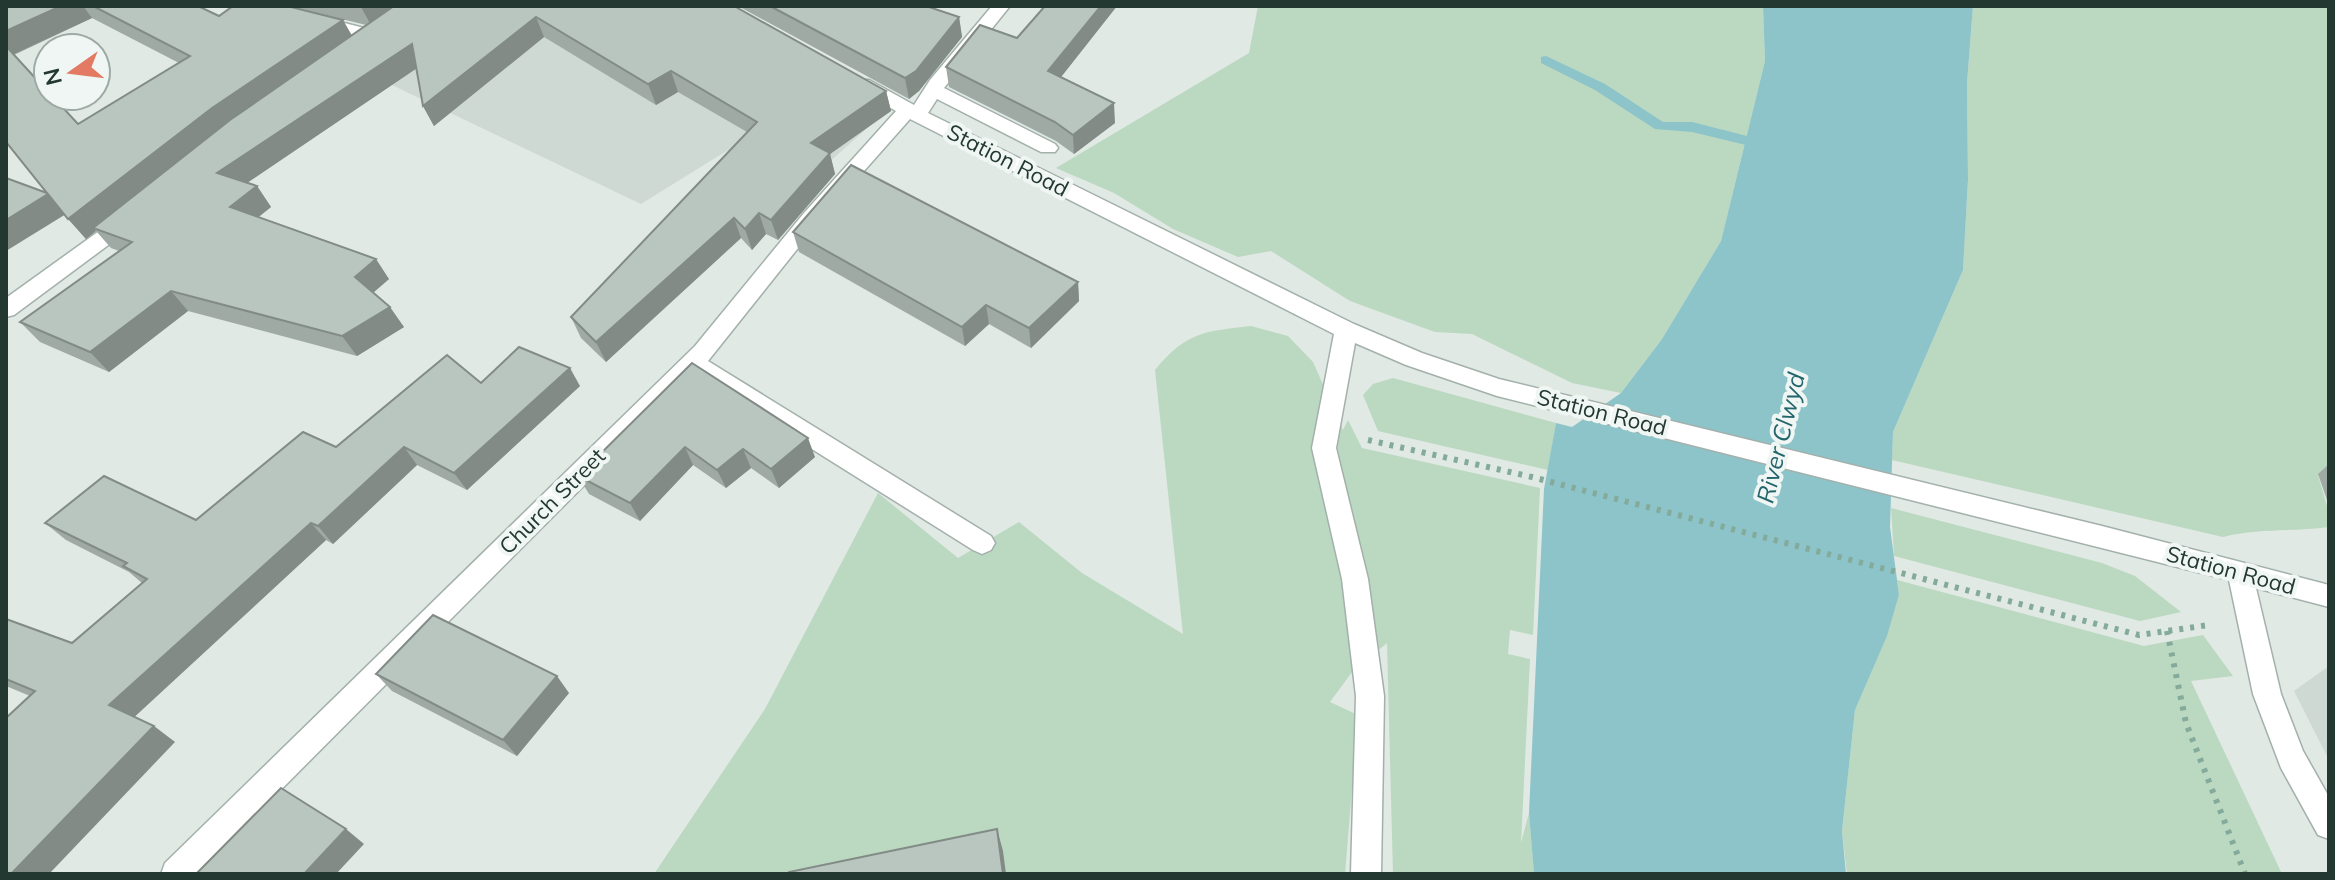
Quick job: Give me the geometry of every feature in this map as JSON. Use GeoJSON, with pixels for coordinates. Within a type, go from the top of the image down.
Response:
{"type":"FeatureCollection","features":[{"type":"Feature","properties":{"kind":"street"},"geometry":{"type":"LineString","coordinates":[[256,6],[380,32],[349,54]]}},
{"type":"Feature","properties":{"kind":"street","name":"Church Street"},"geometry":{"type":"LineString","coordinates":[[176,874],[692,362],[811,218],[933,90],[1001,6]]}},
{"type":"Feature","properties":{"kind":"street","name":"Station Road"},"geometry":{"type":"LineString","coordinates":[[845,75],[1346,330],[1414,359],[1497,387],[2102,536],[2329,596]]}},
{"type":"Feature","properties":{"kind":"street"},"geometry":{"type":"LineString","coordinates":[[933,90],[1048,148]]}},
{"type":"Feature","properties":{"kind":"street"},"geometry":{"type":"LineString","coordinates":[[6,309],[138,213]]}},
{"type":"Feature","properties":{"kind":"street"},"geometry":{"type":"LineString","coordinates":[[1346,330],[1324,448],[1355,579],[1370,696],[1366,874]]}},
{"type":"Feature","properties":{"kind":"street"},"geometry":{"type":"LineString","coordinates":[[692,362],[982,543]]}},
{"type":"Feature","properties":{"kind":"street"},"geometry":{"type":"LineString","coordinates":[[2240,573],[2267,694],[2291,758],[2329,825]]}},
{"type":"Feature","properties":{"kind":"path"},"geometry":{"type":"LineString","coordinates":[[1420,452],[1532,477],[2139,635]]}},
{"type":"Feature","properties":{"kind":"path"},"geometry":{"type":"LineString","coordinates":[[2167,631],[2186,723],[2245,874]]}},
{"type":"Feature","properties":{"kind":"shaded area"},"geometry":{"type":"Polygon","coordinates":[[[438,6],[885,112],[826,165],[757,132],[641,204],[346,63],[438,6]]]}},
{"type":"Feature","properties":{"kind":"shaded area"},"geometry":{"type":"Polygon","coordinates":[[[2329,666],[2329,760],[2294,691],[2329,666]]]}},
{"type":"Feature","properties":{"kind":"green space"},"geometry":{"type":"Polygon","coordinates":[[[1258,6],[1763,6],[1765,61],[1721,241],[1662,339],[1621,393],[1572,383],[1472,334],[1435,332],[1350,301],[1271,251],[1238,257],[1173,229],[1114,193],[1056,168],[1249,53],[1258,6]]]}},
{"type":"Feature","properties":{"kind":"green space"},"geometry":{"type":"Polygon","coordinates":[[[1973,6],[2329,6],[2329,476],[2318,475],[2329,513],[2329,527],[2249,532],[2223,537],[1892,460],[1893,432],[1963,270],[1968,180],[1967,83],[1973,6]]]}},
{"type":"Feature","properties":{"kind":"green space"},"geometry":{"type":"Polygon","coordinates":[[[1251,326],[1288,336],[1313,362],[1343,430],[1348,420],[1362,448],[1540,488],[1533,635],[1510,630],[1508,654],[1530,659],[1521,843],[1529,813],[1534,874],[1393,874],[1387,643],[1352,672],[1330,702],[1358,715],[1345,874],[654,874],[765,709],[878,493],[958,558],[1019,522],[1082,573],[1183,634],[1155,370],[1177,348],[1197,336],[1251,326]]]}},
{"type":"Feature","properties":{"kind":"green space"},"geometry":{"type":"Polygon","coordinates":[[[1393,378],[1556,423],[1548,470],[1378,431],[1363,395],[1373,384],[1393,378]]]}},
{"type":"Feature","properties":{"kind":"green space"},"geometry":{"type":"Polygon","coordinates":[[[1891,508],[2102,563],[2135,576],[2181,612],[2140,621],[1894,556],[1891,508]]]}},
{"type":"Feature","properties":{"kind":"green space"},"geometry":{"type":"Polygon","coordinates":[[[1897,580],[2144,646],[2203,635],[2233,676],[2191,681],[2282,874],[1847,874],[1842,831],[1855,710],[1887,635],[1899,595],[1897,580]]]}},
{"type":"Feature","properties":{"kind":"water","name":"River Clwyd"},"geometry":{"type":"Polygon","coordinates":[[[1763,6],[1973,6],[1967,83],[1968,180],[1963,270],[1893,432],[1890,527],[1899,595],[1887,636],[1855,710],[1842,831],[1846,874],[1534,874],[1529,813],[1544,489],[1556,423],[1572,427],[1621,393],[1662,339],[1721,241],[1765,61],[1763,6]]]}},
{"type":"Feature","properties":{"kind":"building"},"geometry":{"type":"Polygon","coordinates":[[[6,6],[61,6],[6,31],[6,6]]]}},
{"type":"Feature","properties":{"kind":"building"},"geometry":{"type":"Polygon","coordinates":[[[93,6],[198,6],[219,16],[233,6],[287,6],[343,20],[212,108],[68,219],[48,194],[6,220],[6,178],[47,193],[6,142],[6,46],[32,74],[32,112],[67,112],[78,124],[98,112],[112,112],[112,103],[190,56],[93,6]]]}},
{"type":"Feature","properties":{"kind":"building"},"geometry":{"type":"Polygon","coordinates":[[[394,6],[734,6],[886,91],[811,143],[830,153],[771,220],[759,213],[745,229],[734,218],[596,342],[571,317],[757,122],[671,71],[648,84],[536,17],[423,106],[412,44],[217,173],[257,186],[230,207],[376,259],[355,277],[390,307],[342,336],[171,291],[90,352],[20,322],[132,242],[93,228],[230,120],[394,6]]]}},
{"type":"Feature","properties":{"kind":"building"},"geometry":{"type":"Polygon","coordinates":[[[770,6],[926,6],[959,17],[916,71],[905,78],[770,6]]]}},
{"type":"Feature","properties":{"kind":"building"},"geometry":{"type":"Polygon","coordinates":[[[1045,6],[1101,6],[1048,71],[1114,103],[1073,135],[1055,122],[946,67],[980,25],[1017,38],[1045,6]]]}},
{"type":"Feature","properties":{"kind":"building"},"geometry":{"type":"Polygon","coordinates":[[[851,165],[1078,282],[1029,328],[986,305],[962,327],[793,232],[851,165]]]}},
{"type":"Feature","properties":{"kind":"building"},"geometry":{"type":"Polygon","coordinates":[[[519,347],[570,368],[454,473],[404,447],[318,526],[311,523],[109,705],[154,726],[11,874],[6,874],[6,718],[35,691],[6,679],[6,619],[72,643],[147,579],[123,566],[127,563],[45,523],[104,476],[196,520],[303,432],[336,447],[447,355],[481,383],[519,347]]]}},
{"type":"Feature","properties":{"kind":"building"},"geometry":{"type":"Polygon","coordinates":[[[692,363],[808,438],[771,469],[743,449],[717,470],[685,447],[630,503],[578,476],[692,363]]]}},
{"type":"Feature","properties":{"kind":"building"},"geometry":{"type":"Polygon","coordinates":[[[433,615],[557,676],[503,740],[376,674],[433,615]]]}},
{"type":"Feature","properties":{"kind":"building"},"geometry":{"type":"Polygon","coordinates":[[[281,788],[346,829],[304,874],[196,874],[281,788]]]}},
{"type":"Feature","properties":{"kind":"building"},"geometry":{"type":"Polygon","coordinates":[[[997,829],[1003,874],[789,874],[789,872],[997,829]]]}},
{"type":"Feature","properties":{"kind":"waterway"},"geometry":{"type":"LineString","coordinates":[[1546,60],[1600,87],[1660,126],[1692,127],[1746,140]]}}]}
